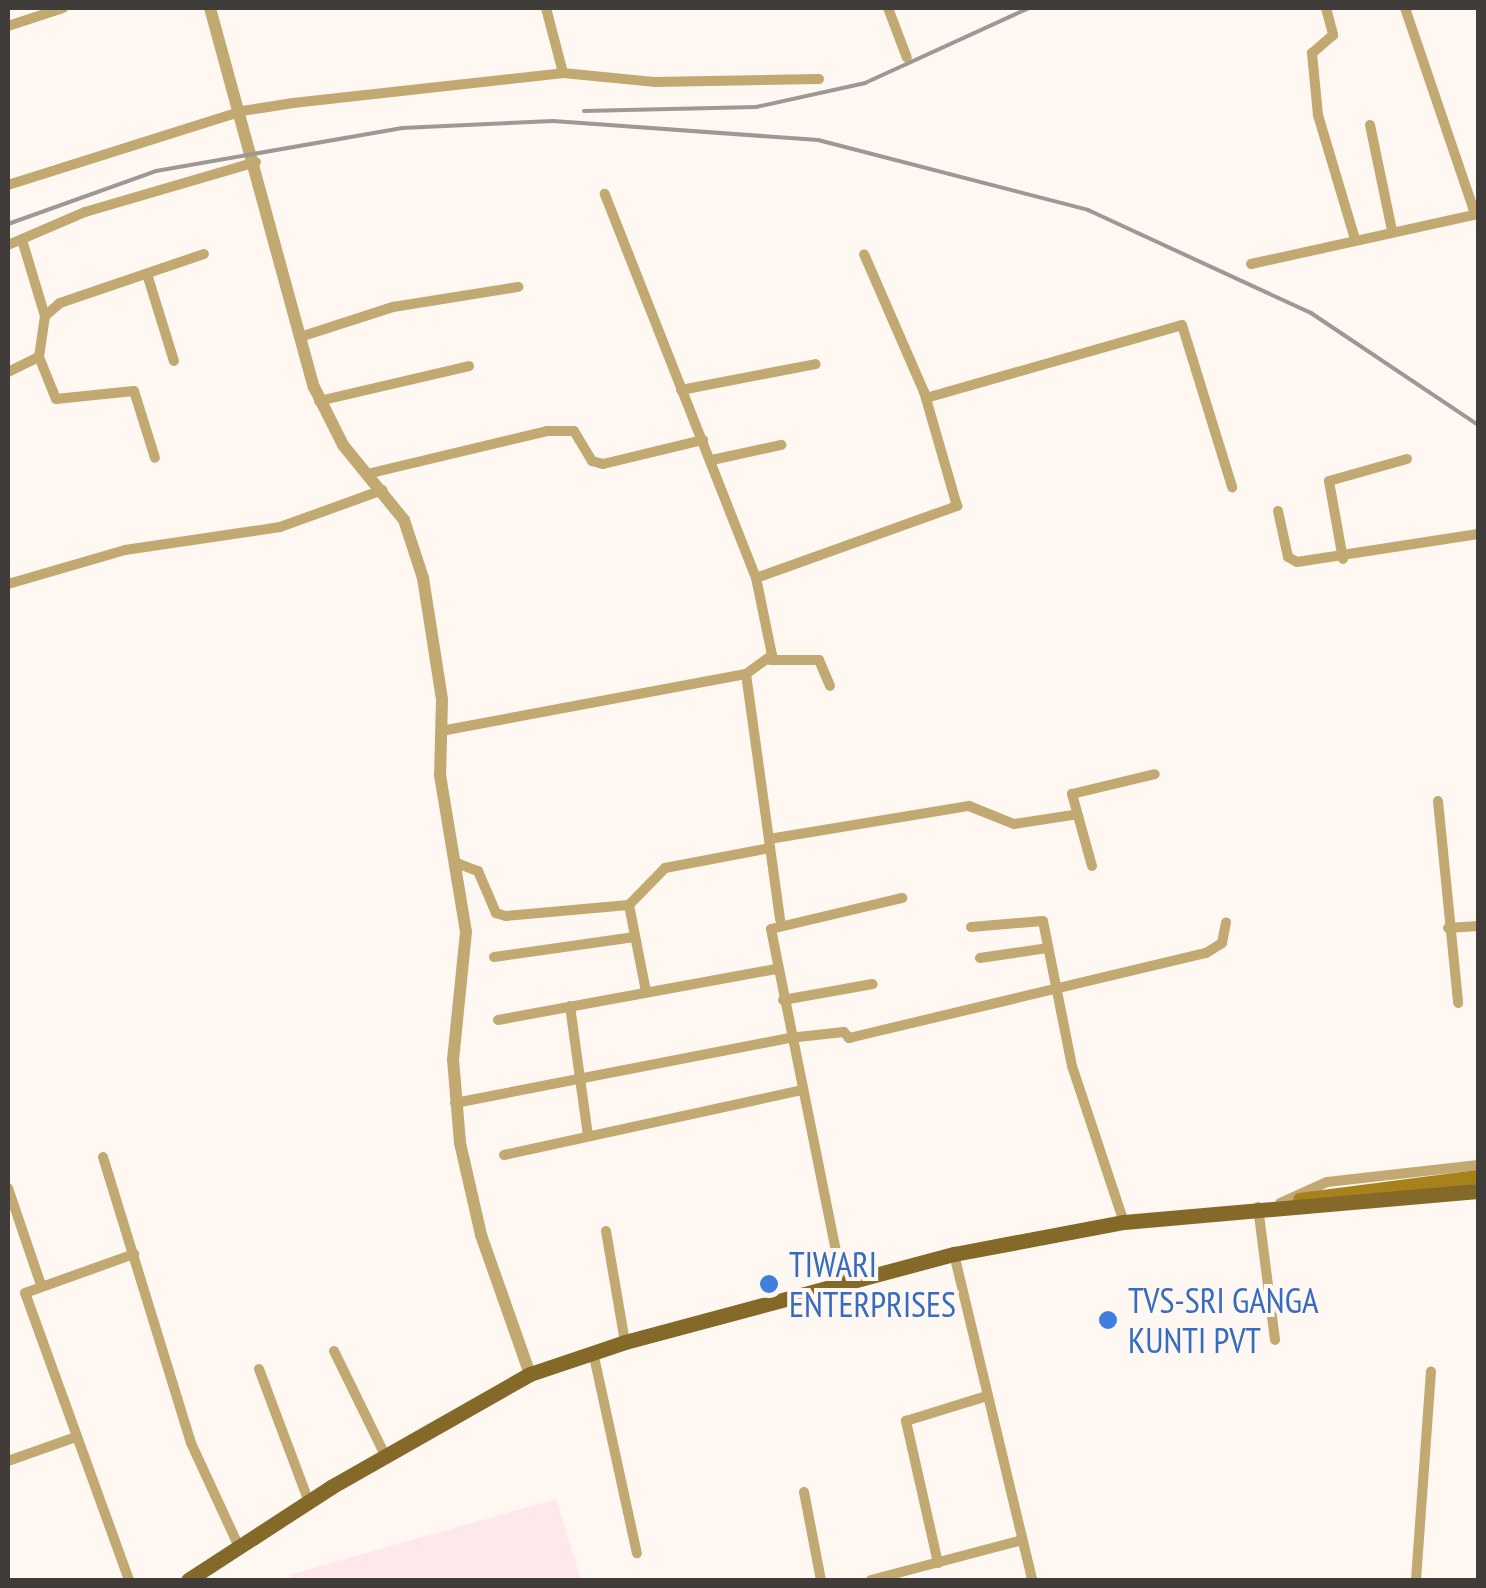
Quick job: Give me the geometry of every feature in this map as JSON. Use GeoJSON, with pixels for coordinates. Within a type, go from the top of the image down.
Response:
{"type":"FeatureCollection","features":[{"type":"Feature","properties":{"kind":"main road"},"geometry":{"type":"LineString","coordinates":[[188,1580],[385,1455],[530,1374],[624,1342],[954,1254],[1124,1222],[1478,1177]]}},
{"type":"Feature","properties":{"kind":"main road"},"geometry":{"type":"LineString","coordinates":[[1280,1203],[1324,1208],[1478,1191]]}},
{"type":"Feature","properties":{"kind":"street"},"geometry":{"type":"LineString","coordinates":[[8,26],[63,8]]}},
{"type":"Feature","properties":{"kind":"street"},"geometry":{"type":"LineString","coordinates":[[210,8],[244,118],[319,401],[367,474],[384,489],[404,520],[423,578],[467,962],[454,1022],[455,1103],[469,1194],[530,1374]]}},
{"type":"Feature","properties":{"kind":"street"},"geometry":{"type":"LineString","coordinates":[[546,8],[563,73]]}},
{"type":"Feature","properties":{"kind":"street"},"geometry":{"type":"LineString","coordinates":[[888,8],[907,58]]}},
{"type":"Feature","properties":{"kind":"street"},"geometry":{"type":"LineString","coordinates":[[1326,8],[1332,37],[1312,52],[1318,115],[1354,239]]}},
{"type":"Feature","properties":{"kind":"street"},"geometry":{"type":"LineString","coordinates":[[1251,264],[1477,214],[1405,8]]}},
{"type":"Feature","properties":{"kind":"street"},"geometry":{"type":"LineString","coordinates":[[8,185],[244,118],[563,73],[654,82],[819,78]]}},
{"type":"Feature","properties":{"kind":"street"},"geometry":{"type":"LineString","coordinates":[[1370,126],[1392,230]]}},
{"type":"Feature","properties":{"kind":"street"},"geometry":{"type":"LineString","coordinates":[[8,245],[86,212],[256,162]]}},
{"type":"Feature","properties":{"kind":"street"},"geometry":{"type":"LineString","coordinates":[[605,194],[756,578],[773,639],[770,660]]}},
{"type":"Feature","properties":{"kind":"street"},"geometry":{"type":"LineString","coordinates":[[22,240],[45,316],[39,357],[56,399],[134,391],[155,458]]}},
{"type":"Feature","properties":{"kind":"street"},"geometry":{"type":"LineString","coordinates":[[45,316],[60,303],[204,254]]}},
{"type":"Feature","properties":{"kind":"street"},"geometry":{"type":"LineString","coordinates":[[756,578],[958,506],[926,398],[864,254]]}},
{"type":"Feature","properties":{"kind":"street"},"geometry":{"type":"LineString","coordinates":[[147,274],[174,361]]}},
{"type":"Feature","properties":{"kind":"street"},"geometry":{"type":"LineString","coordinates":[[300,337],[405,304],[518,287]]}},
{"type":"Feature","properties":{"kind":"street"},"geometry":{"type":"LineString","coordinates":[[926,398],[1182,325],[1232,487]]}},
{"type":"Feature","properties":{"kind":"street"},"geometry":{"type":"LineString","coordinates":[[8,372],[39,357]]}},
{"type":"Feature","properties":{"kind":"street"},"geometry":{"type":"LineString","coordinates":[[681,390],[816,364]]}},
{"type":"Feature","properties":{"kind":"street"},"geometry":{"type":"LineString","coordinates":[[319,401],[469,366]]}},
{"type":"Feature","properties":{"kind":"street"},"geometry":{"type":"LineString","coordinates":[[367,474],[547,431],[574,431],[592,461],[603,464],[703,440]]}},
{"type":"Feature","properties":{"kind":"street"},"geometry":{"type":"LineString","coordinates":[[712,460],[781,445]]}},
{"type":"Feature","properties":{"kind":"street"},"geometry":{"type":"LineString","coordinates":[[1343,559],[1329,482],[1407,460]]}},
{"type":"Feature","properties":{"kind":"street"},"geometry":{"type":"LineString","coordinates":[[8,584],[125,550],[269,530],[384,489]]}},
{"type":"Feature","properties":{"kind":"street"},"geometry":{"type":"LineString","coordinates":[[1278,511],[1290,560],[1343,559],[1478,534]]}},
{"type":"Feature","properties":{"kind":"street"},"geometry":{"type":"LineString","coordinates":[[441,731],[746,674],[770,660],[819,660],[830,686]]}},
{"type":"Feature","properties":{"kind":"street"},"geometry":{"type":"LineString","coordinates":[[746,674],[780,920]]}},
{"type":"Feature","properties":{"kind":"street"},"geometry":{"type":"LineString","coordinates":[[1092,866],[1072,815],[1075,792],[1155,774]]}},
{"type":"Feature","properties":{"kind":"street"},"geometry":{"type":"LineString","coordinates":[[1438,801],[1458,1003]]}},
{"type":"Feature","properties":{"kind":"street"},"geometry":{"type":"LineString","coordinates":[[454,862],[478,872],[501,916],[629,905],[665,868],[769,843],[970,806],[1014,824],[1072,815]]}},
{"type":"Feature","properties":{"kind":"street"},"geometry":{"type":"LineString","coordinates":[[843,1286],[789,1038],[771,928],[780,920],[902,898]]}},
{"type":"Feature","properties":{"kind":"street"},"geometry":{"type":"LineString","coordinates":[[629,905],[646,992]]}},
{"type":"Feature","properties":{"kind":"street"},"geometry":{"type":"LineString","coordinates":[[971,927],[1043,922],[1055,990],[1085,1111],[1124,1222]]}},
{"type":"Feature","properties":{"kind":"street"},"geometry":{"type":"LineString","coordinates":[[455,1103],[789,1038],[844,1032],[849,1038],[1055,990],[1206,953],[1222,943],[1226,922]]}},
{"type":"Feature","properties":{"kind":"street"},"geometry":{"type":"LineString","coordinates":[[1448,928],[1478,926]]}},
{"type":"Feature","properties":{"kind":"street"},"geometry":{"type":"LineString","coordinates":[[494,957],[635,937]]}},
{"type":"Feature","properties":{"kind":"street"},"geometry":{"type":"LineString","coordinates":[[980,958],[1048,948]]}},
{"type":"Feature","properties":{"kind":"street"},"geometry":{"type":"LineString","coordinates":[[498,1020],[777,969]]}},
{"type":"Feature","properties":{"kind":"street"},"geometry":{"type":"LineString","coordinates":[[782,1000],[873,984]]}},
{"type":"Feature","properties":{"kind":"street"},"geometry":{"type":"LineString","coordinates":[[570,1006],[588,1136]]}},
{"type":"Feature","properties":{"kind":"street"},"geometry":{"type":"LineString","coordinates":[[504,1154],[803,1090]]}},
{"type":"Feature","properties":{"kind":"street"},"geometry":{"type":"LineString","coordinates":[[103,1157],[191,1443],[239,1548]]}},
{"type":"Feature","properties":{"kind":"street"},"geometry":{"type":"LineString","coordinates":[[1280,1203],[1327,1182],[1478,1165]]}},
{"type":"Feature","properties":{"kind":"street"},"geometry":{"type":"LineString","coordinates":[[8,1188],[40,1284]]}},
{"type":"Feature","properties":{"kind":"street"},"geometry":{"type":"LineString","coordinates":[[1258,1206],[1276,1340]]}},
{"type":"Feature","properties":{"kind":"street"},"geometry":{"type":"LineString","coordinates":[[606,1231],[624,1342]]}},
{"type":"Feature","properties":{"kind":"street"},"geometry":{"type":"LineString","coordinates":[[129,1580],[25,1295],[40,1284],[134,1254]]}},
{"type":"Feature","properties":{"kind":"street"},"geometry":{"type":"LineString","coordinates":[[954,1254],[1032,1580]]}},
{"type":"Feature","properties":{"kind":"street"},"geometry":{"type":"LineString","coordinates":[[334,1351],[385,1455]]}},
{"type":"Feature","properties":{"kind":"street"},"geometry":{"type":"LineString","coordinates":[[593,1352],[637,1553]]}},
{"type":"Feature","properties":{"kind":"street"},"geometry":{"type":"LineString","coordinates":[[259,1369],[308,1502]]}},
{"type":"Feature","properties":{"kind":"street"},"geometry":{"type":"LineString","coordinates":[[1416,1580],[1431,1372]]}},
{"type":"Feature","properties":{"kind":"street"},"geometry":{"type":"LineString","coordinates":[[938,1563],[906,1421],[987,1396]]}},
{"type":"Feature","properties":{"kind":"street"},"geometry":{"type":"LineString","coordinates":[[8,1461],[76,1437]]}},
{"type":"Feature","properties":{"kind":"street"},"geometry":{"type":"LineString","coordinates":[[804,1492],[821,1580]]}},
{"type":"Feature","properties":{"kind":"street"},"geometry":{"type":"LineString","coordinates":[[872,1580],[1022,1540]]}},
{"type":"Feature","properties":{"kind":"shaded area"},"geometry":{"type":"Polygon","coordinates":[[[556,1499],[581,1580],[291,1580],[289,1575],[556,1499]]]}},
{"type":"Feature","properties":{"kind":"railway"},"geometry":{"type":"LineString","coordinates":[[584,111],[756,107],[865,83],[1029,8]]}},
{"type":"Feature","properties":{"kind":"railway"},"geometry":{"type":"LineString","coordinates":[[8,224],[156,171],[402,128],[553,121],[818,140],[1088,210],[1311,313],[1478,425]]}},
{"type":"Feature","properties":{"kind":"place","name":"TIWARI ENTERPRISES"},"geometry":{"type":"Point","coordinates":[769,1284]}},
{"type":"Feature","properties":{"kind":"place","name":"TVS-SRI GANGA KUNTI PVT"},"geometry":{"type":"Point","coordinates":[1108,1320]}}]}
